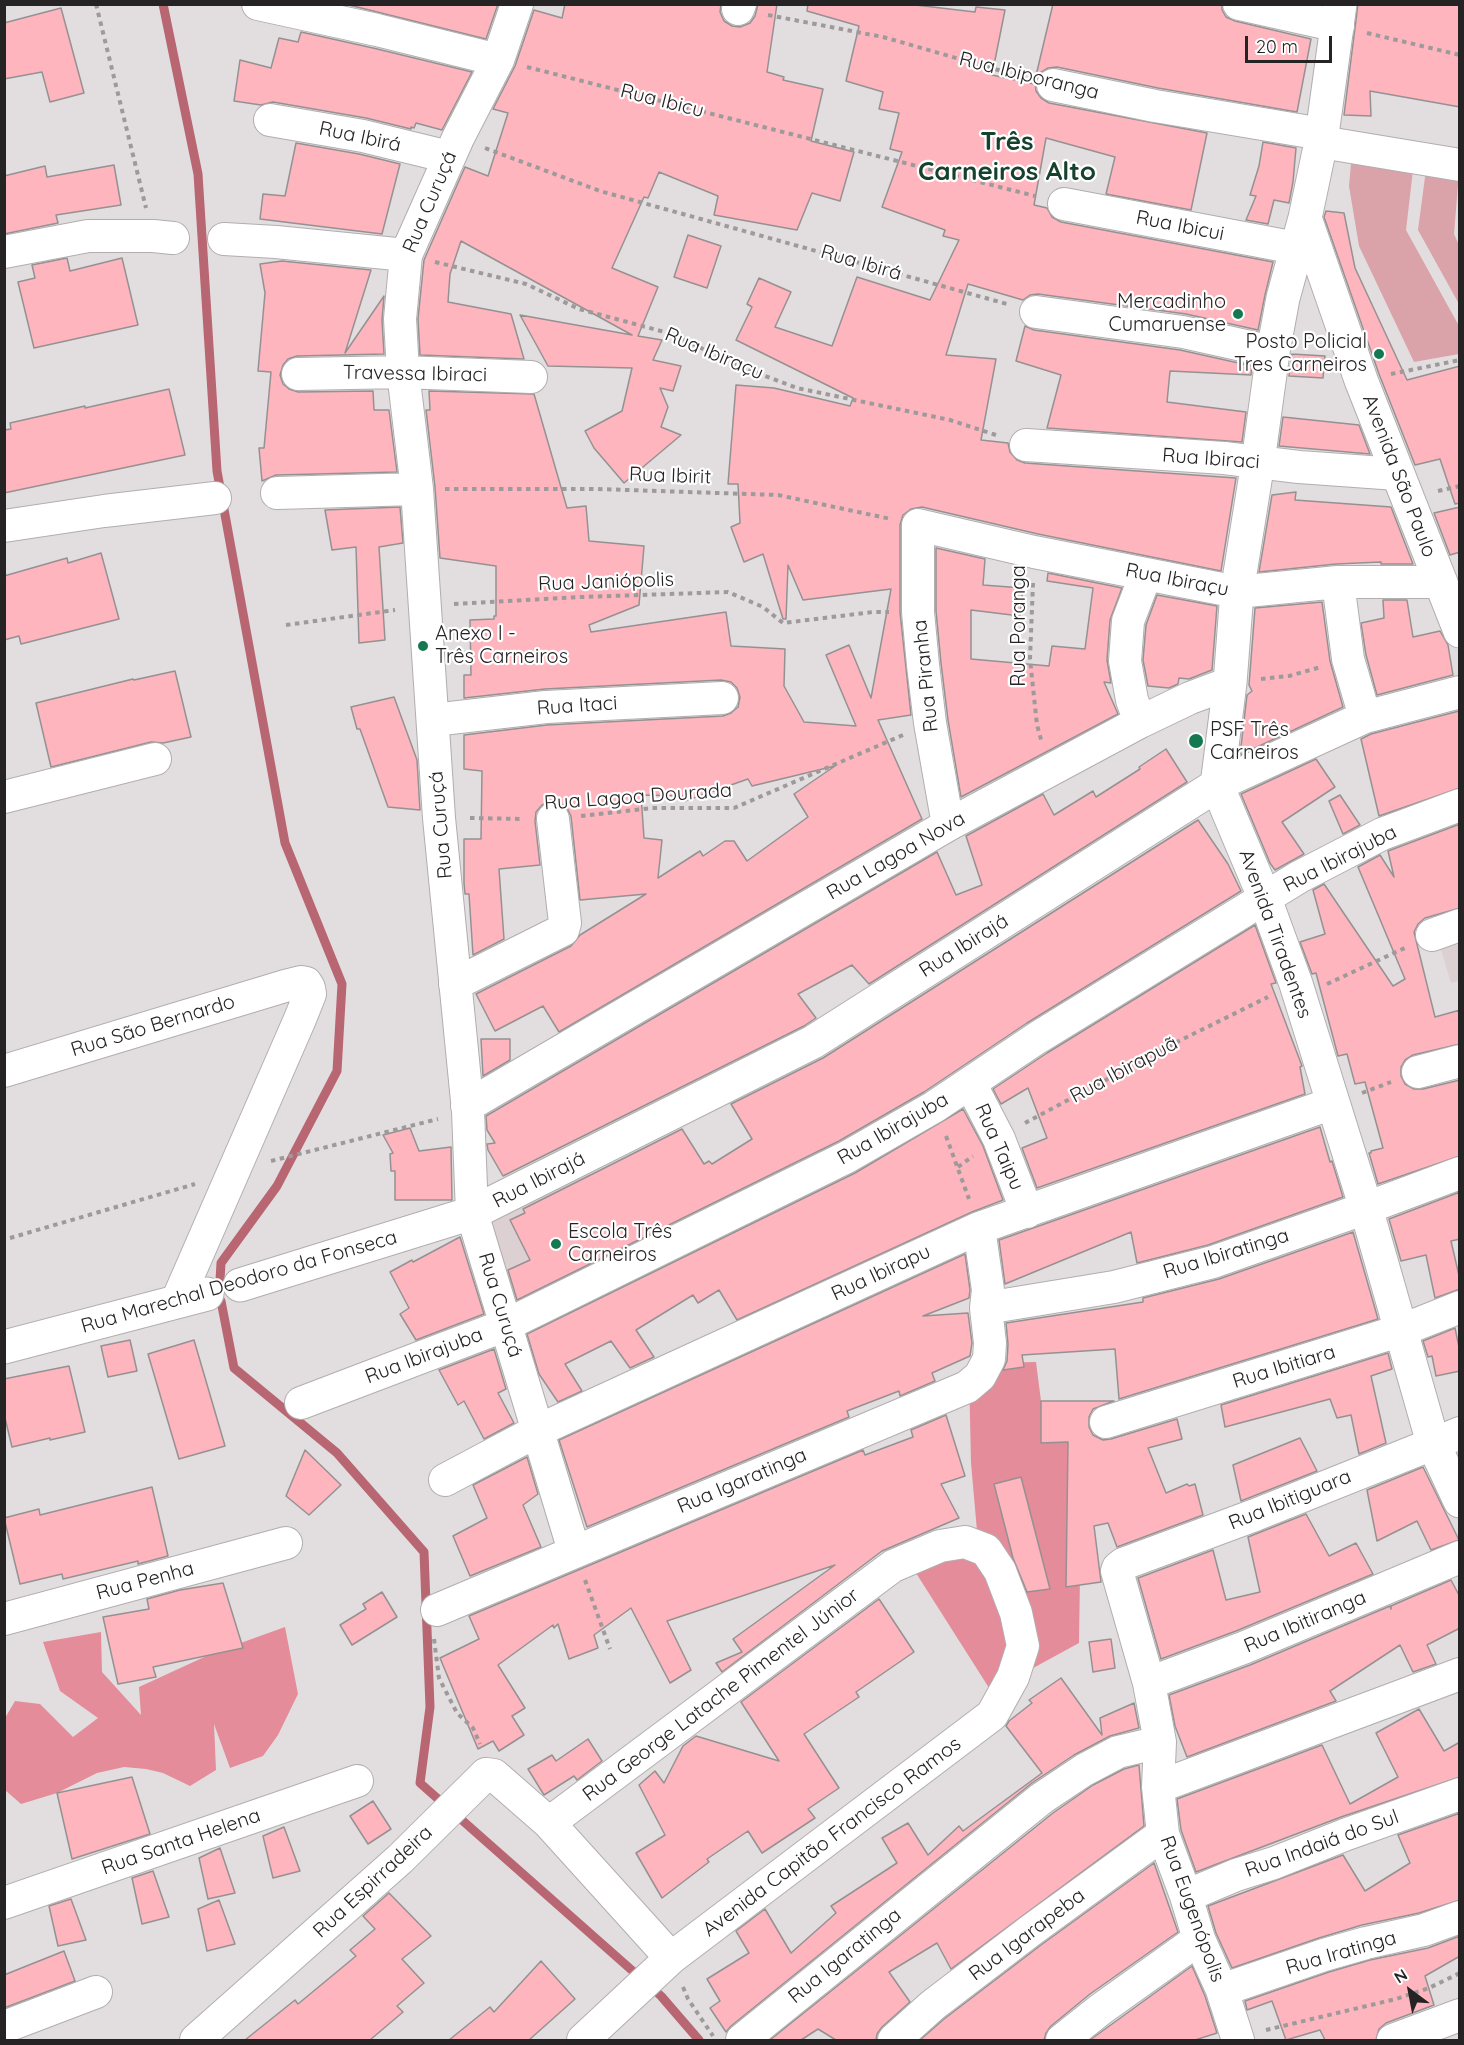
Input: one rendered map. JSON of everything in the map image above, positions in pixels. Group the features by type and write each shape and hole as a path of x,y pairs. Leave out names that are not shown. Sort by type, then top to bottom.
{"street":[{"path":"258,4 498,60"},
{"name":"Rua Curuçá","path":"517,4 498,60 453,147 406,255 400,319 403,372 417,489 439,818 467,1106 472,1213 574,1551"},
{"path":"1217,785 1230,682 1237,592 1273,352 1283,298 1301,233 1321,138 1339,15 1239,4"},
{"name":"Rua Ibiporanga","path":"1053,86 1460,165"},
{"name":"Rua Ibirá","path":"270,120 363,136 453,147"},
{"name":"Rua Ibicui","path":"1064,204 1301,233"},
{"name":"Avenida São Paulo","path":"1301,233 1460,631"},
{"path":"4,252 88,236 163,237"},
{"path":"225,239 406,255"},
{"path":"1036,312 1183,332 1273,352"},
{"name":"Travessa Ibiraci","path":"298,374 403,372 531,377"},
{"name":"Rua Ibiraci","path":"1026,445 1397,474"},
{"path":"277,493 417,489"},
{"path":"4,526 115,509 215,498"},
{"name":"Rua Ibiraçu","path":"918,525 1034,552 1237,592 1338,582 1441,582"},
{"name":"Rua Piranha","path":"918,525 918,612 930,723 948,825"},
{"path":"1140,722 1132,700 1125,662 1128,621 1146,574"},
{"path":"1338,582 1348,659 1365,717"},
{"name":"Rua Lagoa Nova","path":"467,1106 948,825 1140,722 1230,682"},
{"name":"Rua Ibirajá","path":"472,1213 813,1042 1217,785 1365,717 1460,693"},
{"name":"Rua Itaci","path":"433,720 546,707 722,698"},
{"path":"4,797 155,759"},
{"name":"Avenida Tiradentes","path":"1217,785 1265,899 1298,990 1402,1330 1446,1438 1460,1501"},
{"name":"Rua Ibirajuba","path":"301,1403 506,1324 847,1157 934,1107 1037,1038 1299,877 1382,834 1460,805"},
{"path":"455,984 565,927 553,819"},
{"name":"Rua São Bernardo","path":"4,1071 301,982 306,983 310,994 192,1298"},
{"path":"1418,1072 1460,1061"},
{"name":"Rua Taipu","path":"970,1083 999,1138 1027,1212"},
{"name":"Rua Ibirapu","path":"445,1480 539,1430 979,1228 1333,1103"},
{"name":"Rua Ibiratinga","path":"986,1308 1113,1287 1213,1262 1460,1173"},
{"name":"Rua Marechal Deodoro da Fonseca","path":"4,1347 240,1285 472,1213"},
{"name":"Rua Igaratinga","path":"437,1610 967,1387 980,1376 989,1359 990,1342 986,1308 988,1290 979,1228"},
{"name":"Rua Ibitiara","path":"1106,1422 1402,1330 1460,1306"},
{"name":"Rua Ibitiguara","path":"1120,1565 1255,1515 1446,1438"},
{"name":"Rua George Latache Pimentel Júnior","path":"549,1823 893,1566 940,1546 965,1542 986,1550 1000,1571 1016,1612 1023,1646 1013,1677 992,1715"},
{"name":"Rua Penha","path":"4,1619 286,1543"},
{"name":"Rua Ibitiranga","path":"1149,1683 1244,1648 1460,1557"},
{"name":"Rua Eugenópolis","path":"1120,1565 1117,1571 1149,1683 1160,1742 1158,1787 1163,1834 1199,1939 1222,1990 1236,2040"},
{"path":"1158,1787 1460,1674"},
{"name":"Avenida Capitão Francisco Ramos","path":"583,2040 664,1966 992,1715"},
{"name":"Rua Igaratinga","path":"742,2040 1042,1797 1084,1770 1118,1752 1160,1742"},
{"path":"489,1773 549,1823 664,1966"},
{"name":"Rua Espirradeira","path":"196,2040 400,1859 483,1775 489,1773"},
{"name":"Rua Santa Helena","path":"4,1903 357,1781"},
{"name":"Rua Indaiá do Sul","path":"1186,1896 1236,1875 1460,1794"},
{"name":"Rua Igarapeba","path":"894,2040 933,2005 1163,1834"},
{"name":"Rua Iratinga","path":"1222,1990 1324,1955 1424,1930 1460,1917"},
{"path":"1062,2040 1101,2009 1199,1939"},
{"path":"4,2027 96,1992"},
{"path":"1393,2040 1460,2015"}],"path":[{"path":"96,4 163,237"},
{"name":"Rua Ibiporanga","path":"739,7 883,37 1053,86"},
{"path":"1339,15 1460,55"},
{"name":"Rua Ibicu","path":"498,60 1064,204"},
{"name":"Rua Ibirá","path":"453,147 600,191 1036,312"},
{"name":"Rua Ibiraçu","path":"406,255 526,284 579,309 672,334 736,365 797,388 950,420 1026,445"},
{"path":"1361,380 1460,360"},
{"name":"Rua Ibirit","path":"417,489 598,489 778,495 918,525"},
{"name":"Rua Poranga","path":"1034,552 1030,659 1037,725 1049,770"},
{"name":"Rua Janiópolis","path":"286,626 426,605 728,592 763,607 783,623 873,612 918,612"},
{"path":"1230,682 1289,676 1348,659"},
{"name":"Rua Lagoa Dourada","path":"439,818 553,819 652,808 734,808 930,723"},
{"name":"Rua Ibirapuã","path":"958,1167 999,1138 1035,1117 1177,1042 1446,930"},
{"path":"1333,1103 1418,1072"},
{"path":"934,1107 979,1228"},
{"path":"574,1551 610,1649"},
{"path":"437,1610 433,1624 439,1678 457,1713 473,1728 489,1773"},
{"path":"664,1966 717,2040"},
{"path":"1236,2040 1396,1999 1429,1988 1460,1973"}],"shaded area":[{"path":"1352,153 1413,170 1406,230 1459,326 1459,354 1414,362 1359,246 1349,186"},
{"path":"1427,162 1459,172 1454,234 1459,245 1459,304 1418,230"},
{"path":"1459,934 1459,981 1451,983 1438,940"},
{"name":"Escola Três Carneiros","path":"589,1173 624,1260 512,1305 490,1228 494,1219"},
{"path":"1036,1362 1041,1401 1082,1438 1079,1643 991,1691 909,1562 977,1531 971,1463 969,1373 988,1363"},
{"path":"285,1627 298,1694 278,1735 263,1756 230,1768 214,1724 216,1770 190,1786 163,1773 124,1767 97,1773 57,1793 21,1804 5,1790 5,1718 15,1701 40,1704 73,1737 98,1718 60,1691 43,1642 101,1632 102,1672 141,1715 139,1687 213,1653"}],"building":[{"path":"345,4 498,4 486,39"},
{"path":"565,4 721,4 720,12 724,21 732,26 740,27 750,23 755,16 758,4 777,4 767,72 784,77 783,80 823,89 811,141 854,152 840,201 812,193 797,230 714,215 718,196 659,172 648,198 644,197 612,268 658,287 638,336 662,340 653,360 681,366 673,391 660,388 668,407 661,427 681,435 624,483 594,448 585,431 622,411 632,368 548,366 520,315 632,335 461,241 450,274 448,302 511,314 524,359 420,355 418,319 424,260 465,167 488,176 508,113 493,109 515,66 534,10 562,18"},
{"path":"808,4 907,4 975,12 976,7 1005,10 992,75 1034,84 1053,4 1222,4 1226,17 1235,21 1311,39 1297,112 1158,88 1057,67 1048,68 1040,73 1035,82 1036,91 1049,103 1207,133 1191,210 1106,194 1115,157 1046,138 1034,205 1047,208 1052,217 1061,222 1273,262 1258,330 1186,314 1038,294 1030,295 1023,300 968,284 946,355 996,359 981,440 1008,443 1010,452 1017,460 1025,463 1236,478 1221,571 1038,534 922,507 911,509 903,515 900,525 900,612 911,715 878,720 922,819 559,1032 543,1006 495,1031 476,994 571,946 580,935 646,894 580,900 571,816 561,803 550,801 536,812 540,865 499,869 504,939 473,955 469,894 465,894 464,883 464,839 481,839 482,771 464,769 464,735 547,725 723,716 738,707 740,697 737,688 731,682 721,680 545,689 464,698 464,675 471,675 470,620 494,619 496,616 496,566 440,558 426,410 430,410 429,391 534,394 567,508 586,506 589,541 644,546 639,605 589,625 591,632 726,612 731,646 785,649 784,686 804,722 856,726 826,655 849,645 871,698 891,589 803,600 788,565 786,619 783,619 763,554 744,562 731,527 740,523 738,484 728,484 736,385 774,388 850,406 853,398 736,340 752,307 747,304 759,278 791,292 775,327 832,346 857,277 930,300 959,240 943,236 945,230 882,207 902,152 890,149 899,113 879,109 883,92 846,81 859,26 807,11","holes":["835,766 794,794 808,817 747,861 734,841 725,841 703,856 700,851 658,878 662,840 644,838 641,795 684,796 685,801 748,779 752,786"]},
{"path":"1358,4 1460,4 1460,107 1370,91 1371,116 1344,115"},
{"path":"61,8 84,93 50,102 42,72 4,79 4,23"},
{"path":"301,32 472,72 442,130 416,123 411,129 366,118 273,102 261,105 234,101 240,60 271,68 279,38 298,42"},
{"path":"1263,142 1296,148 1289,203 1274,200 1268,224 1246,220 1256,196 1250,195 1259,166"},
{"path":"296,143 400,164 382,234 260,219 263,194 285,196"},
{"path":"114,165 121,205 56,215 58,223 4,234 4,176 45,166 47,177"},
{"path":"1326,211 1344,213 1355,268 1407,380 1460,366 1460,503 1455,504 1440,459 1415,465 1379,374 1324,217"},
{"path":"688,235 721,246 707,288 674,277"},
{"path":"67,258 70,271 122,258 138,325 34,348 18,282 35,278 32,265"},
{"path":"282,261 371,270 345,353 384,296 382,320 384,354 297,356 288,359 280,375 283,384 298,392 373,391 374,410 389,410 397,472 276,475 262,481 259,448 264,448 271,372 258,371 265,293 260,264"},
{"path":"1025,326 1034,330 1180,350 1252,366 1251,375 1170,371 1167,402 1246,412 1242,442 1047,428 1061,375 1016,361"},
{"path":"1292,354 1325,356 1323,378 1289,376"},
{"path":"169,389 185,455 4,493 4,430 11,429 10,423"},
{"path":"1283,417 1359,425 1370,454 1279,446"},
{"path":"1296,492 1295,500 1391,507 1413,564 1381,564 1381,562 1336,564 1259,572 1272,495"},
{"path":"400,507 403,543 379,547 385,640 359,643 356,547 332,550 325,510"},
{"path":"1460,507 1460,552 1450,555 1434,513"},
{"path":"936,548 985,559 983,585 1023,588 1020,616 971,610 971,659 1049,666 1052,646 1085,649 1093,588 1047,581 1048,573 1122,588 1110,620 1107,660 1111,683 1104,682 1118,714 961,797 941,663 936,611"},
{"path":"101,553 119,619 21,644 19,636 4,640 4,576 67,558 68,563"},
{"path":"1157,595 1217,606 1212,670 1189,679 1179,678 1178,684 1169,688 1148,686 1143,660 1146,625"},
{"path":"1383,600 1407,600 1413,637 1440,631 1448,645 1453,675 1377,695 1366,655 1361,623 1384,618"},
{"path":"1322,602 1330,661 1343,707 1240,755 1247,695 1252,691 1249,685 1255,608"},
{"path":"175,671 191,737 163,743 151,742 51,767 36,703"},
{"path":"394,697 417,760 420,810 388,807 360,729 357,729 351,707"},
{"path":"1459,711 1460,788 1379,816 1361,739 1371,734"},
{"path":"1166,749 1187,782 869,984 852,965 798,994 816,1018 804,1026 503,1176 488,1150 487,1144 495,1143 487,1130 486,1116 937,852 956,895 982,885 966,836 1043,794 1054,815 1093,791 1096,797"},
{"path":"1316,759 1335,787 1282,822 1304,854 1275,870 1241,794"},
{"path":"1340,795 1360,825 1343,834 1329,801"},
{"path":"1198,820 1228,864 1241,891 1027,1023 924,1092 839,1141 517,1300 508,1270 530,1260 510,1220 525,1213 523,1209 682,1129 704,1164 709,1161 712,1164 752,1139 731,1104 823,1058"},
{"path":"1460,824 1460,908 1425,918 1414,932 1435,1017 1460,1010 1460,1044 1413,1055 1405,1060 1401,1067 1401,1076 1405,1084 1414,1089 1460,1080 1460,1156 1378,1184 1369,1153 1383,1148 1365,1082 1355,1084 1347,1054 1338,1056 1316,973 1312,974 1300,942 1325,934 1313,890 1324,884 1393,986 1405,979 1358,867 1380,855 1394,877 1388,851"},
{"path":"1255,925 1276,983 1271,984 1302,1066 1300,1067 1305,1094 1037,1188 1022,1148 1047,1138 1028,1088 1001,1104 993,1089 1047,1053"},
{"path":"481,1039 510,1039 510,1060 483,1076"},
{"path":"963,1109 983,1146 1003,1200 972,1212 737,1320 719,1290 698,1303 693,1295 636,1330 654,1357 630,1368 611,1341 565,1364 582,1391 558,1402 539,1374 527,1334 855,1173"},
{"path":"1320,1127 1343,1197 1208,1245 1137,1263 1131,1232 1005,1284 999,1240"},
{"path":"410,1128 419,1151 451,1147 452,1200 395,1200 395,1171 391,1171 390,1154 393,1153 383,1135"},
{"path":"1460,1192 1460,1239 1451,1241 1460,1289 1435,1298 1426,1255 1401,1261 1389,1219"},
{"path":"1353,1232 1378,1319 1119,1399 1115,1349 1022,1355 1024,1367 1003,1370 1007,1361 1006,1323 1143,1302 1143,1298 1219,1279"},
{"path":"460,1237 484,1314 416,1340 400,1314 409,1308 390,1272"},
{"path":"965,1254 969,1298 923,1316 968,1313 972,1343 970,1356 932,1373 935,1381 900,1396 899,1391 847,1411 849,1417 587,1527 559,1440"},
{"path":"1455,1328 1460,1352 1460,1371 1436,1376 1432,1356 1428,1357 1423,1341"},
{"path":"130,1340 137,1371 108,1377 101,1346"},
{"path":"194,1340 225,1446 179,1459 148,1354"},
{"path":"494,1349 506,1389 498,1393 514,1423 484,1439 464,1401 458,1405 439,1370"},
{"path":"1388,1353 1392,1369 1371,1376 1386,1443 1359,1454 1351,1415 1337,1418 1330,1399 1225,1427 1221,1405"},
{"path":"69,1366 85,1432 12,1447 4,1414 4,1379"},
{"path":"1041,1401 1114,1401 1093,1409 1089,1417 1089,1427 1093,1435 1103,1440 1177,1419 1182,1439 1148,1448 1166,1493 1187,1484 1189,1486 1195,1484 1203,1515 1117,1547 1108,1523 1094,1526 1101,1582 1066,1587 1068,1442 1041,1443"},
{"path":"946,1415 965,1476 941,1484 959,1518 882,1551 722,1672 716,1663 742,1652 733,1639 835,1565 667,1621 691,1670 670,1683 631,1608 594,1635 598,1648 569,1659 558,1624 554,1628 553,1625 498,1665 525,1708 512,1716 524,1735 499,1751 493,1741 478,1749 440,1658 479,1639 469,1616 863,1450 865,1455 913,1437 911,1430"},
{"path":"1300,1438 1317,1471 1241,1501 1233,1465"},
{"path":"305,1450 341,1485 309,1515 286,1496"},
{"path":"527,1457 538,1494 523,1505 541,1547 470,1576 453,1536 487,1518 473,1485"},
{"path":"1423,1467 1459,1540 1431,1550 1417,1521 1377,1541 1367,1490"},
{"path":"1021,1477 1050,1589 1027,1592 1013,1558 994,1484"},
{"path":"152,1487 168,1556 63,1579 62,1574 20,1584 4,1518 39,1509 40,1515"},
{"path":"1306,1514 1329,1556 1356,1543 1373,1574 1236,1631 1161,1659 1138,1578 1213,1550 1226,1600 1260,1592 1248,1537"},
{"path":"1451,1580 1460,1597 1460,1628 1427,1645 1436,1664 1413,1672 1400,1645 1330,1691 1336,1701 1187,1757 1175,1726 1169,1695 1250,1665 1390,1606 1391,1609 1391,1606"},
{"path":"223,1583 243,1648 153,1667 156,1677 118,1684 103,1617 149,1609 147,1599 180,1590"},
{"path":"382,1592 397,1617 352,1645 340,1625 366,1609 363,1604"},
{"path":"879,1599 914,1652 856,1692 859,1697 804,1734 839,1788 808,1809 815,1818 762,1853 748,1831 707,1859 709,1862 662,1898 636,1853 665,1835 639,1785 655,1771 664,1783 683,1746 696,1736 779,1761 741,1702"},
{"path":"1111,1639 1115,1668 1093,1672 1089,1642"},
{"path":"1061,1678 1102,1735 1100,1718 1134,1703 1139,1728 1110,1736 1074,1755 1032,1783 726,2032 710,2008 720,2001 707,1979 749,1953 736,1931 765,1909 791,1953 836,1913 831,1906 897,1863 882,1838 908,1823 928,1855 959,1826 963,1831 1042,1773 1006,1726 1032,1703 1029,1700"},
{"path":"1419,1709 1444,1751 1460,1742 1460,1777 1341,1817 1196,1872 1181,1830 1177,1799 1322,1745 1350,1804 1398,1777 1376,1733"},
{"path":"588,1739 602,1761 577,1780 574,1776 544,1795 528,1769 552,1755 556,1761"},
{"path":"1139,1765 1144,1826 951,1969 937,1943 889,1972 910,2002 882,2027 876,2040 836,2040 818,2029 801,2040 770,2040 1053,1813 1093,1785 1124,1769"},
{"path":"132,1777 150,1834 72,1859 57,1793"},
{"path":"373,1801 391,1829 368,1844 350,1816"},
{"path":"1460,1813 1460,1900 1419,1913 1362,1925 1232,1968 1216,1933 1208,1906 1343,1855 1365,1891 1410,1863 1398,1835"},
{"path":"284,1827 300,1871 273,1878 263,1836"},
{"path":"220,1848 235,1893 208,1899 199,1858"},
{"path":"1154,1863 1178,1932 1090,1994 1051,2026 1044,2040 920,2040 1041,1945"},
{"path":"153,1871 169,1917 142,1924 132,1878"},
{"path":"389,1893 431,1936 402,1959 424,1983 397,2006 403,2012 370,2040 245,2040 295,2000 298,2004 356,1956 350,1950 375,1929 363,1916"},
{"path":"71,1899 86,1940 58,1946 49,1906"},
{"path":"219,1900 235,1944 207,1951 198,1909"},
{"path":"1460,1936 1460,1956 1425,1976 1434,2005 1386,2023 1379,2029 1376,2040 1325,2040 1320,2030 1286,2040 1272,2001 1247,2010 1245,2001 1329,1972 1370,1960 1428,1948"},
{"path":"64,1951 75,1981 4,2008 4,1975"},
{"path":"541,1961 575,1999 529,2040 449,2040 490,2007 494,2012"},
{"path":"1192,1966 1217,2033 1195,2040 1090,2040"}],"waterway":[{"path":"163,4 198,174 217,471 285,843 342,984 337,1071 277,1186 221,1263 220,1280"},
{"path":"221,1301 234,1368 337,1453 424,1552 430,1707 420,1783 661,1996 699,2040"}],"place":[{"name":"Mercadinho Cumaruense","path":"1238,314"},
{"name":"Posto Policial Tres Carneiros","path":"1379,354"},
{"name":"Anexo I - Três Carneiros","path":"423,646"},
{"name":"PSF Três Carneiros","path":"1196,741"},
{"name":"Escola Três Carneiros","path":"556,1244"}],"district":[{"name":"Três Carneiros Alto","path":"1007,157"}]}
